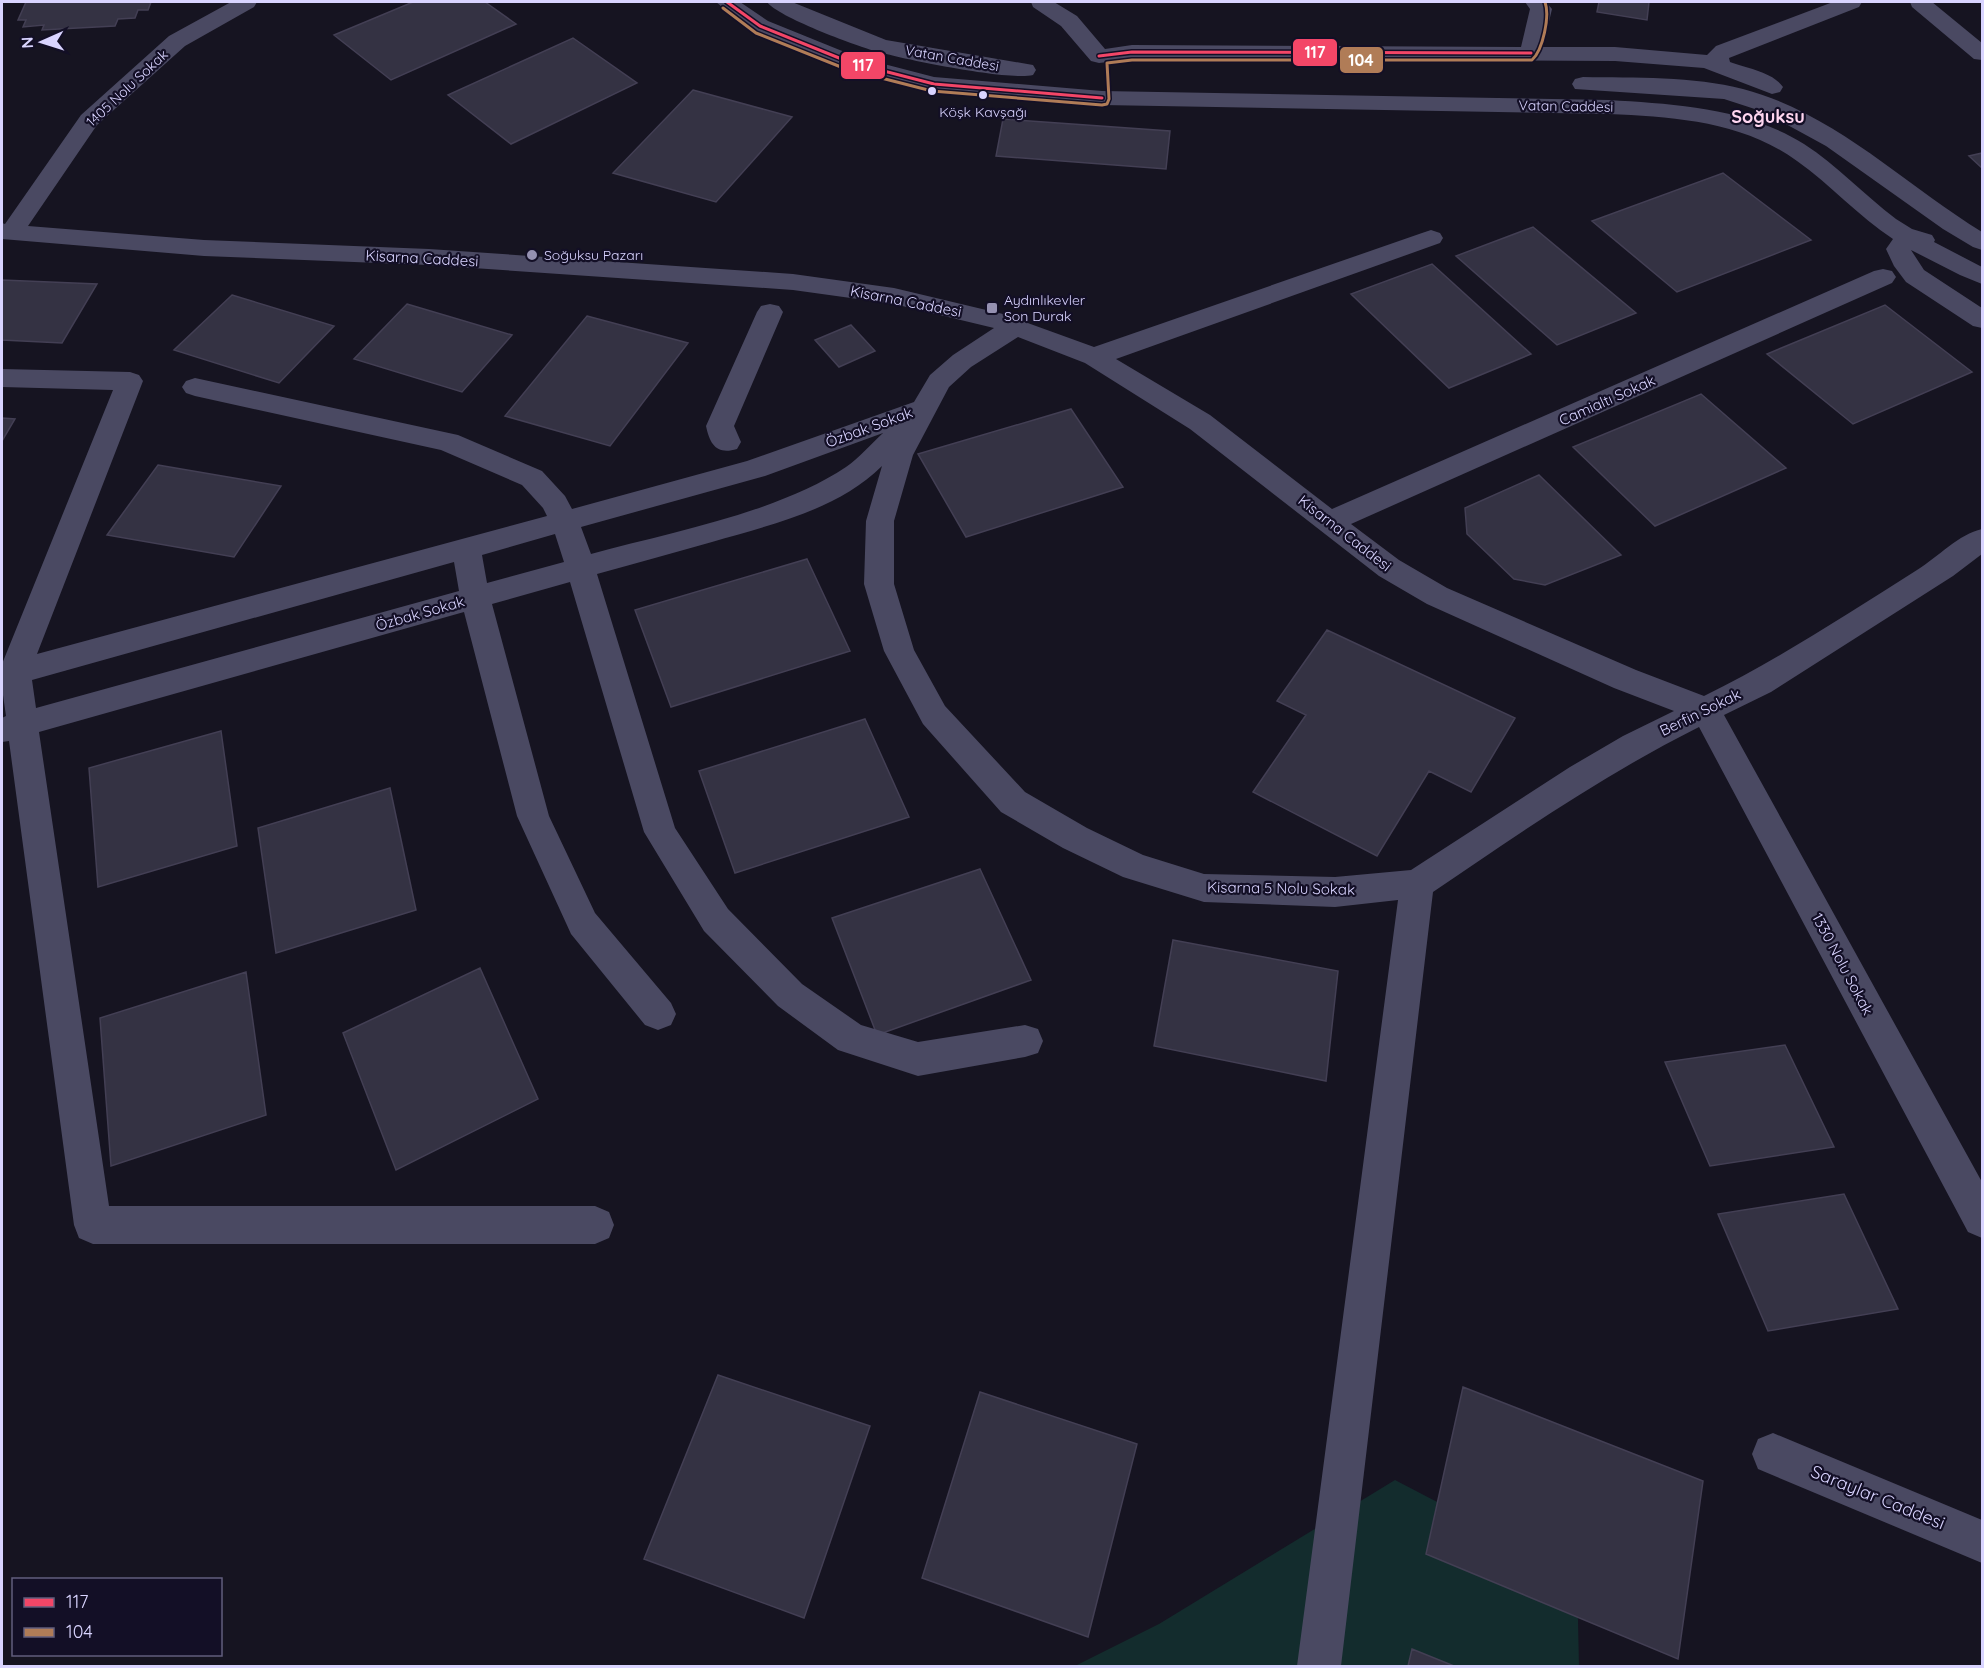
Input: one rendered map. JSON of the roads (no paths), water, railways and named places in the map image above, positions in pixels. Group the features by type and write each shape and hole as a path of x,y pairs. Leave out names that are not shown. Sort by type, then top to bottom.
{"street":[{"name":"1405 Nolu Sokak","path":"7,231 89,120 177,41 246,2"},
{"name":"Vatan Caddesi","path":"727,2 760,26 849,62 934,84 1100,77 1442,81"},
{"name":"Vatan Caddesi","path":"778,2 792,11 881,46 983,65 1100,77 1658,109 1707,116 1748,127 1784,142 1828,174 1877,216 1937,254 1983,276"},
{"path":"1041,2 1069,21 1100,77 1132,52 1615,54 1707,62 1760,80 1794,100 1840,144"},
{"path":"1531,53 1541,9 1536,2"},
{"path":"1719,66 1718,56 1724,51 1851,2"},
{"path":"1920,2 1983,54"},
{"name":"Vatan Caddesi","path":"1559,83 1659,85 1737,94 1790,114 1840,144 1953,226 1983,242"},
{"name":"Kisarna Caddesi","path":"7,231 204,248 429,257 793,282 894,296 1003,322 1094,357 1200,422 1389,568 1437,596 1656,692 1706,710"},
{"path":"1983,255 1908,236 1898,249 1906,266 1915,276 1983,320"},
{"path":"1094,357 1431,238"},
{"name":"Camialtı Sokak","path":"1330,521 1883,277"},
{"path":"727,442 722,436 720,426 770,312"},
{"name":"Kisarna 5 Nolu Sokak","path":"1015,327 962,361 939,381 899,455 880,521 879,584 899,651 934,715 1013,802 1076,838 1135,867 1204,888 1335,892 1417,884"},
{"path":"2,378 130,381 8,674 11,727 93,1225 595,1225"},
{"path":"195,387 448,442 532,478 555,503 572,539 660,832 716,920 790,995 851,1038 918,1059 1024,1041"},
{"name":"Özbak Sokak","path":"8,674 755,469 924,408"},
{"name":"Özbak Sokak","path":"11,727 774,514 831,489 858,473 924,408"},
{"name":"Berfin Sokak","path":"1417,884 1581,776 1634,744 1769,677 1943,568 1983,539"},
{"path":"466,548 475,597 533,816 583,923 658,1014"},
{"name":"1330 Nolu Sokak","path":"1706,710 1983,1218"},
{"path":"1319,1666 1417,884"},
{"name":"Saraylar Caddesi","path":"1773,1454 1983,1542"}],"place":[{"name":"Köşk Kavşağı","path":"983,95"},
{"name":"Soğuksu Pazarı","path":"532,255"},
{"name":"Aydınlıkevler Son Durak","path":"992,308"}],"district":[{"name":"Soğuksu","path":"1768,116"}]}
